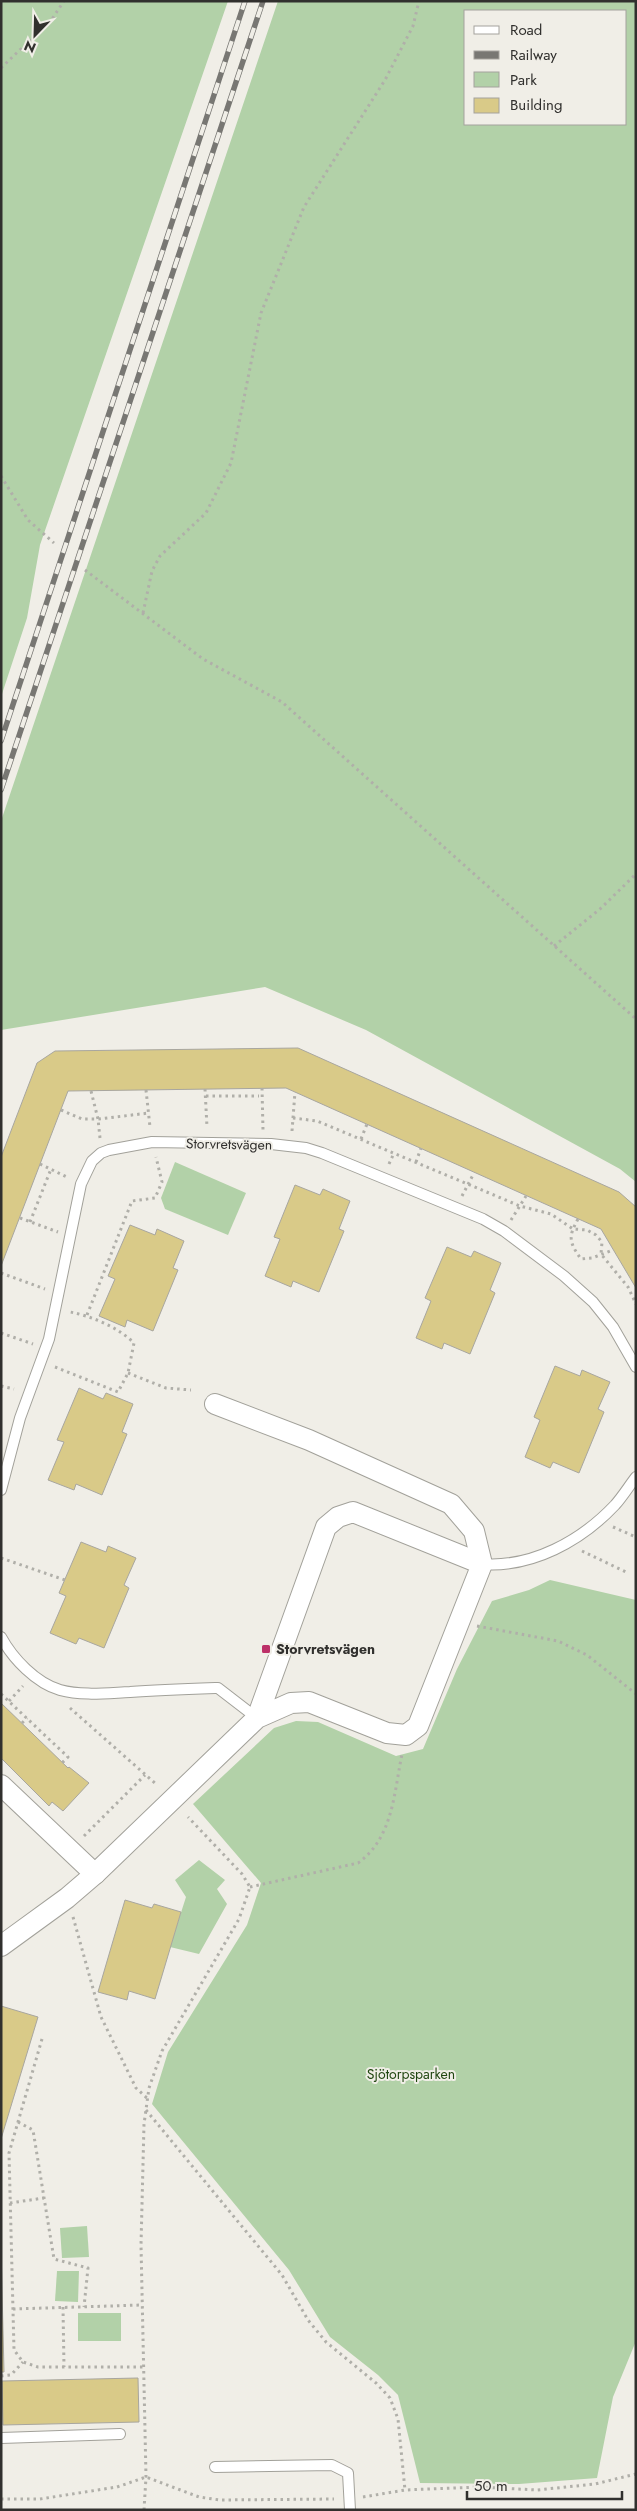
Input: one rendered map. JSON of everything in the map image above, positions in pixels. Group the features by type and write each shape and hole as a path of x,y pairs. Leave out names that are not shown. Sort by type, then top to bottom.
{"street":[{"path":"1,1946 68,1898 95,1874 257,1718 292,1703 309,1702 387,1733 406,1735 418,1726 482,1564 474,1531 451,1504 309,1440 215,1404"},
{"path":"257,1718 326,1527 338,1517 353,1512 482,1564"},
{"path":"1,1785 95,1874"}],"lane":[{"name":"Storvretsvägen","path":"102,1154 109,1150 152,1142 264,1144 291,1146 322,1153 456,1208 504,1231 564,1276 593,1302 613,1327 636,1367"},
{"path":"1,1490 20,1418 41,1361 56,1310 81,1184 92,1160 102,1154"},
{"path":"482,1564 501,1566 534,1559 565,1543 615,1505 636,1477"},
{"path":"1,1637 18,1661 43,1683 61,1690 90,1694 218,1688 257,1718"},
{"path":"1,2438 120,2434"},
{"path":"215,2467 332,2466 348,2473 350,2504"}],"path":[{"path":"1,68 52,19 64,1"},
{"path":"143,613 152,572 160,556 206,513 231,463 261,313 304,207 385,80 413,26 420,1"},
{"path":"1,476 28,520 54,544"},
{"path":"85,570 203,659 282,702 636,1019"},
{"path":"554,946 600,909 636,874"},
{"path":"262,1088 264,1144"},
{"path":"205,1089 207,1143"},
{"path":"87,1315 132,1201 155,1198 162,1182 152,1142 146,1090"},
{"path":"91,1091 98,1119 102,1154"},
{"path":"291,1146 295,1092"},
{"path":"206,1096 259,1096"},
{"path":"61,1110 82,1119 149,1113"},
{"path":"293,1118 317,1121 520,1206 551,1214 573,1229 587,1230 596,1235 602,1242 600,1254 628,1287 636,1304"},
{"path":"360,1139 366,1124"},
{"path":"416,1162 421,1148"},
{"path":"40,1164 81,1184"},
{"path":"30,1222 50,1169"},
{"path":"456,1208 474,1173"},
{"path":"504,1231 526,1196"},
{"path":"20,1218 70,1236"},
{"path":"578,1219 570,1234 572,1247 581,1258 613,1250"},
{"path":"1,1273 59,1294"},
{"path":"41,1361 118,1392 128,1374 134,1343 127,1337 87,1315 56,1310"},
{"path":"1,1333 45,1348"},
{"path":"128,1374 166,1388 191,1390"},
{"path":"597,1519 636,1537"},
{"path":"565,1543 626,1572"},
{"path":"1,1558 65,1580"},
{"path":"459,1622 558,1641 587,1655 636,1694"},
{"path":"61,1690 68,1706 156,1784"},
{"path":"1,1694 68,1758 62,1763"},
{"path":"22,1723 27,1718"},
{"path":"250,1887 358,1863 370,1854 378,1844 389,1819 406,1735"},
{"path":"70,1850 145,1775"},
{"path":"188,1818 242,1874 250,1887"},
{"path":"144,2510 146,2477 141,2245 146,2110 162,2051 239,1919 250,1887"},
{"path":"68,1898 101,2017 136,2088 148,2099"},
{"path":"42,2039 9,2153 14,2350 23,2362 38,2368 144,2366"},
{"path":"146,2110 282,2275 308,2320 326,2342 376,2383 390,2398 398,2420 405,2490"},
{"path":"18,2122 33,2130 54,2259 88,2268 84,2307"},
{"path":"10,2202 44,2198"},
{"path":"13,2309 142,2306"},
{"path":"63,2308 64,2367"},
{"path":"1,2376 11,2376 23,2362"},
{"path":"1,2499 40,2499 117,2487 146,2477 199,2497 220,2500 350,2504 405,2490 479,2487 537,2490 595,2484 636,2474"}],"green space":[{"path":"1,1 228,1 40,545 27,618 1,697"},
{"path":"278,1 636,1 636,1182 620,1169 366,1030 265,987 1,1030 1,821"},
{"path":"175,1162 246,1193 228,1235 165,1209 161,1198"},
{"name":"Sjötorpsparken","path":"550,1580 636,1600 636,2341 613,2397 597,2478 519,2484 420,2483 398,2395 378,2375 330,2337 289,2270 152,2104 168,2052 247,1925 261,1883 193,1804 274,1728 296,1721 318,1722 396,1756 423,1749 457,1669 492,1601 529,1590"},
{"path":"199,1860 225,1880 217,1889 227,1904 199,1954 170,1947 186,1897 175,1880"},
{"path":"87,2226 89,2257 62,2258 60,2228"},
{"path":"57,2271 79,2271 78,2302 55,2301"},
{"path":"78,2313 121,2313 121,2341 78,2341"}],"building":[{"path":"298,1048 619,1192 636,1207 636,1288 601,1229 286,1088 68,1091 1,1266 1,1157 37,1063 55,1051"},
{"path":"295,1185 320,1195 323,1189 350,1201 339,1229 344,1231 319,1292 293,1281 291,1287 265,1276 280,1239 274,1237"},
{"path":"130,1225 155,1235 157,1229 184,1241 173,1268 178,1270 153,1331 127,1320 125,1327 99,1316 115,1279 108,1276"},
{"path":"447,1247 471,1257 474,1251 501,1263 490,1290 495,1293 470,1354 444,1343 442,1349 416,1338 431,1301 425,1298"},
{"path":"555,1366 580,1376 582,1370 610,1382 598,1409 604,1412 579,1473 553,1462 550,1468 525,1457 540,1420 534,1417"},
{"path":"79,1388 103,1399 106,1393 133,1404 122,1432 127,1434 102,1495 76,1484 74,1490 48,1480 64,1442 57,1440"},
{"path":"81,1542 106,1552 108,1546 136,1558 124,1585 129,1588 104,1648 79,1638 76,1644 50,1633 66,1596 59,1593"},
{"path":"1,1703 68,1768 89,1783 63,1811 52,1802 49,1806 1,1758"},
{"path":"125,1900 152,1908 154,1904 181,1912 155,1999 129,1991 127,2000 98,1992"},
{"path":"1,2006 38,2017 1,2139"},
{"path":"1,2247 4,2372 1,2372"},
{"path":"138,2378 139,2422 3,2425 2,2381"}],"railway":[{"path":"1,741 245,1"},
{"path":"1,790 263,1"}],"place":[{"name":"Storvretsvägen","path":"266,1649"}]}
